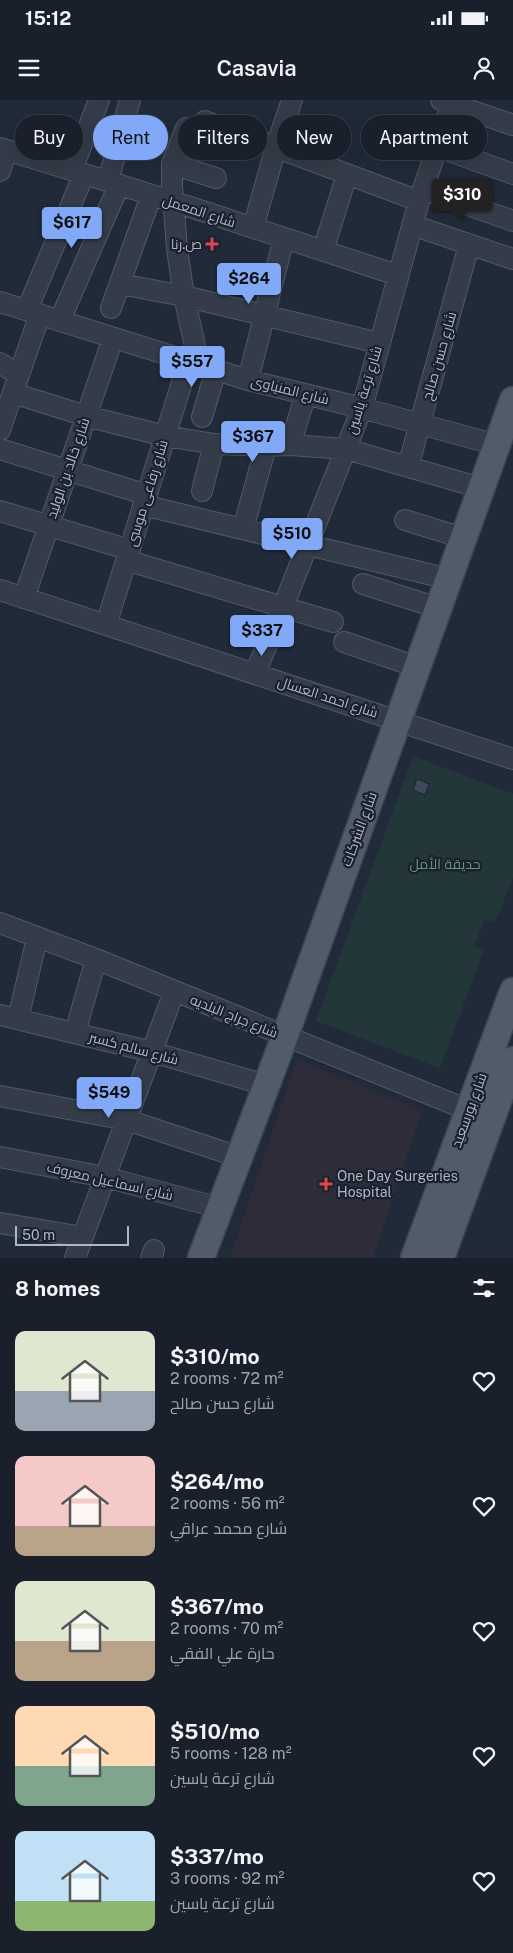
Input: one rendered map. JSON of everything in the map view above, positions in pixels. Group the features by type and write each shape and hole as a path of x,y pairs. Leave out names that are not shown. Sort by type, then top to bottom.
{"main road":[{"name":"شارع الشركات","path":"201,1258 285,1036 513,400"},
{"name":"شارع بورسعيد","path":"414,1258 513,991"},
{"name":"شارع بورسعيد","path":"441,1258 513,1060"}],"street":[{"path":"60,320 114,183 130,100"},
{"path":"253,228 276,147 292,100"},
{"path":"449,101 513,125"},
{"name":"شارع ترعة ياسين","path":"446,115 449,101"},
{"path":"2,421 16,384 33,312 78,172 92,102"},
{"path":"267,144 347,174 513,221"},
{"path":"0,171 3,149"},
{"name":"شارع المعمل","path":"3,149 175,202 398,275"},
{"path":"178,149 172,164 177,249 184,296 201,365 202,417"},
{"name":"شارع ترعة ياسين","path":"255,673 308,546 362,408 412,225 433,160"},
{"path":"474,160 513,174"},
{"path":"172,164 216,178"},
{"path":"323,251 347,174"},
{"path":"111,308 151,196"},
{"path":"412,225 513,259"},
{"path":"248,380 284,238"},
{"name":"شارع حسن صالح","path":"408,467 469,245"},
{"path":"120,284 184,296 379,343"},
{"name":"شارع المنياوى","path":"0,302 248,380 362,408 497,445"},
{"name":"شارع خالد بن الوليد","path":"24,598 113,338"},
{"path":"0,363 16,384 86,416 165,436 214,444 290,445 346,449 482,488"},
{"name":"شارع رفاعى موسى","path":"106,625 165,436 201,365"},
{"path":"290,445 306,394"},
{"path":"202,491 214,444"},
{"path":"243,529 266,446"},
{"path":"0,449 68,470 145,500 243,529 449,580"},
{"path":"0,511 49,526 128,555 283,607 333,622"},
{"path":"405,520 463,538"},
{"path":"363,584 438,608"},
{"name":"شارع احمد العسال","path":"0,590 513,759"},
{"path":"344,642 417,667"},
{"name":"شارع جراج البلديه","path":"0,924 96,959 468,1110"},
{"path":"9,1017 37,938"},
{"path":"75,1033 96,959"},
{"path":"76,1258 174,992"},
{"name":"شارع سالم كسبر","path":"9,1017 152,1052 266,1085"},
{"path":"0,1096 127,1120 239,1157"},
{"name":"شارع اسماعيل معروف","path":"0,1157 105,1177 220,1208"},
{"path":"0,1223 83,1238"}],"shaded area":[{"name":"One Day Surgeries Hospital","path":"297,1059 422,1111 373,1258 230,1258"}],"green space":[{"name":"حديقة الأمل","path":"413,756 513,794 513,878 495,923 485,919 474,946 484,950 440,1068 316,1021"}],"building":[{"path":"417,779 429,784 425,795 413,790"}],"place":[{"name":"ص.رنا","path":"212,244"},
{"name":"One Day Surgeries Hospital","path":"326,1184"}]}
